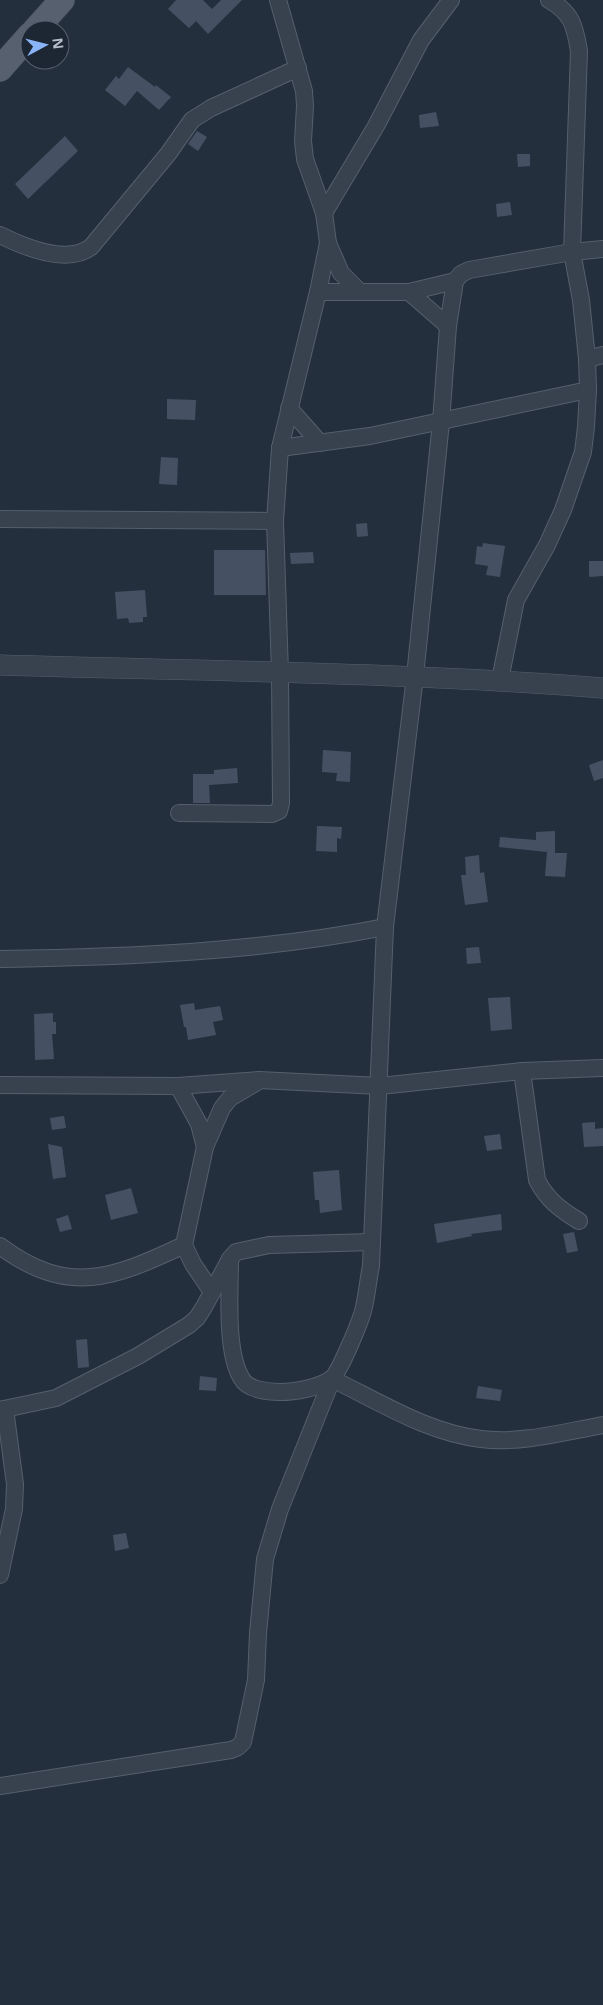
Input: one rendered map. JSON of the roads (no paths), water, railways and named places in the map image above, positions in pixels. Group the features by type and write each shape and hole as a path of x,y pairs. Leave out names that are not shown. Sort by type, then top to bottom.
{"main road":[{"path":"44,20 62,0"},
{"path":"0,69 20,46"}],"street":[{"path":"278,0 304,90 303,141 305,159 324,213 328,242 340,273 360,292"},
{"path":"324,213 376,126 421,40 451,0"},
{"path":"500,680 516,600 547,545 563,510 583,452 588,390 581,300 572,252 578,52 576,34 571,19 562,8 549,0"},
{"path":"0,235 26,248 72,255 84,253 168,154 192,120 211,108 298,68"},
{"path":"179,813 272,814 279,811 281,803 280,673 275,521 280,448 318,292 328,242"},
{"path":"318,292 409,292 455,280 469,270 572,252 603,249"},
{"path":"0,1786 231,1750 238,1748 243,1742 256,1680 258,1633 266,1559 280,1509 332,1379 343,1360 363,1311 372,1242 380,1086 385,927 415,676 441,422 448,326 455,280"},
{"path":"409,292 448,326"},
{"path":"587,359 603,355"},
{"path":"280,448 370,436 588,390"},
{"path":"289,408 320,442"},
{"path":"0,519 275,521"},
{"path":"0,665 415,676 603,688"},
{"path":"0,959 58,958 250,948 333,937 385,927"},
{"path":"0,1084 178,1086 259,1080 380,1086 522,1071 603,1068"},
{"path":"522,1071 537,1180 544,1194 549,1199 560,1209 579,1221"},
{"path":"212,1292 193,1264 184,1245 205,1147 222,1108 230,1098 259,1080"},
{"path":"178,1086 199,1124 205,1147"},
{"path":"0,1575 14,1509 15,1484 3,1410 56,1398 138,1356 189,1324 197,1318 230,1259 236,1252 269,1245 372,1242"},
{"path":"0,1246 14,1257 48,1272 76,1279 96,1278 115,1273 157,1258 184,1245"},
{"path":"230,1259 230,1334 234,1357 242,1380 248,1386 271,1392 289,1392 308,1389 332,1379 434,1429 481,1440 522,1440 603,1425"}]}
